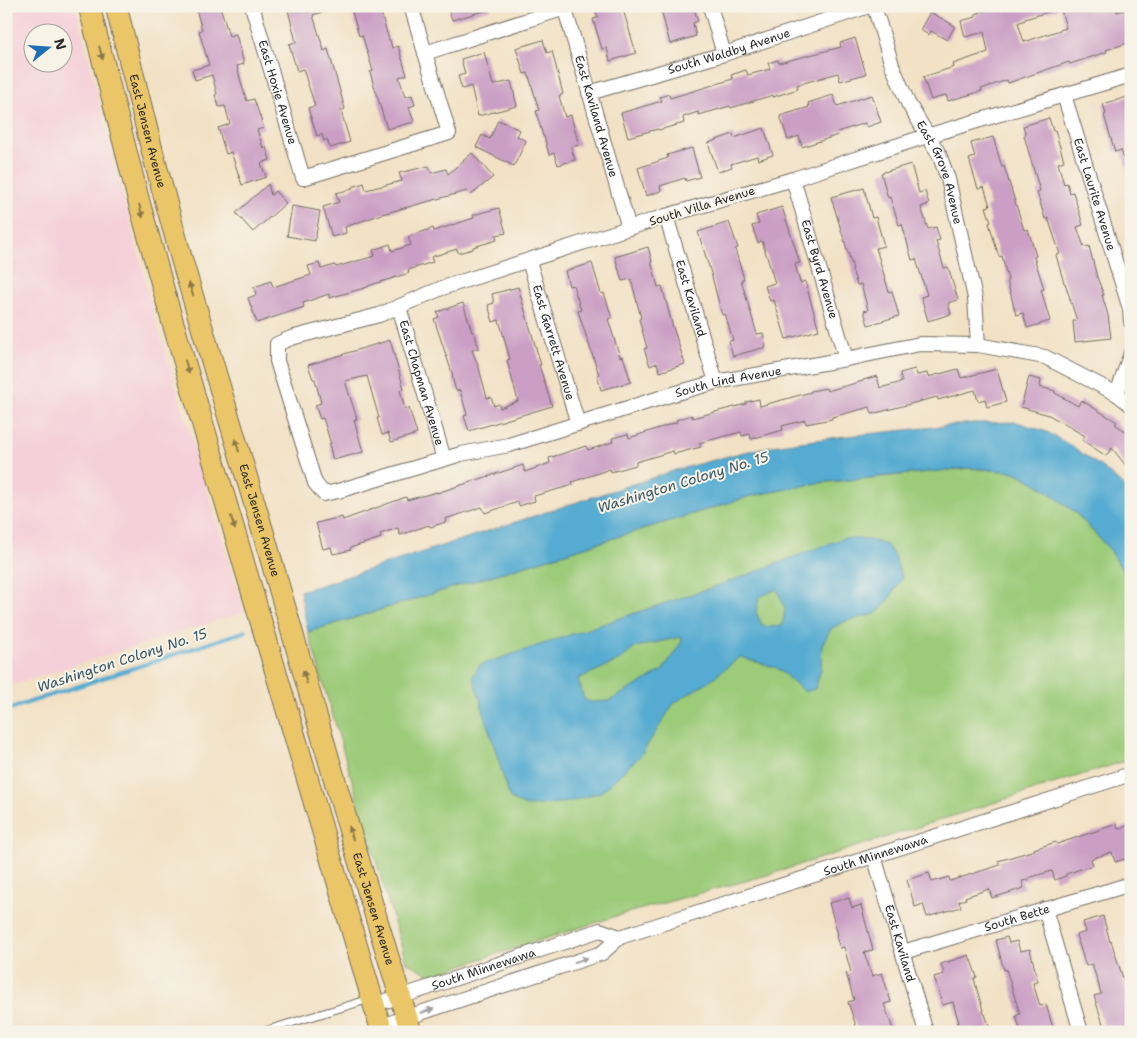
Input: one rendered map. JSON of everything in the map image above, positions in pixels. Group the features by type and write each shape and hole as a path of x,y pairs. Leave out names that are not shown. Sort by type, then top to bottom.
{"main road":[{"name":"East Jensen Avenue","path":"89,6 139,202 170,313 382,1029"},
{"name":"East Jensen Avenue","path":"116,6 183,264 344,812 409,1025"}],"street":[{"name":"East Hoxie Avenue","path":"252,6 303,178 449,134 425,54"},
{"path":"411,6 425,54 564,7"},
{"path":"710,6 724,54"},
{"name":"South Waldby Avenue","path":"589,93 724,54 869,6"},
{"name":"East Grove Avenue","path":"874,6 892,65 908,103 938,154 948,179 975,298 978,345"},
{"name":"East Kaviland Avenue","path":"564,7 629,228"},
{"name":"South Villa Avenue","path":"324,494 315,483 277,361 277,344 291,338 379,315 442,288 666,216 1131,75"},
{"name":"East Laurite Avenue","path":"1064,95 1130,309 1131,322"},
{"name":"East Byrd Avenue","path":"792,179 846,359"},
{"name":"East Kaviland","path":"666,216 716,382"},
{"name":"East Garrett Avenue","path":"529,261 578,424"},
{"name":"East Chapman Avenue","path":"399,307 444,459"},
{"name":"South Lind Avenue","path":"324,494 461,454 509,445 716,382 920,344 978,345 1045,357 1117,394 1131,405"},
{"path":"1117,394 1131,354"},
{"name":"South Minnewawa","path":"382,1029 409,1025 602,953 620,936 1131,774"},
{"name":"East Kaviland","path":"874,856 926,1032"},
{"name":"South Bette","path":"902,952 1131,884"},
{"path":"1045,909 1081,1032"},
{"name":"South Minnewawa","path":"374,1001 400,997 600,930 620,936"}],"lane":[{"path":"261,1032 374,1001"}],"shaded area":[{"path":"6,6 75,6 154,316 244,612 6,687"}],"green space":[{"path":"970,468 1015,472 1042,487 1076,513 1111,551 1131,586 1131,759 771,874 623,914 431,975 406,962 308,632 751,496 818,483"}],"water":[{"path":"1017,422 1047,432 1073,447 1103,468 1131,492 1131,586 1111,551 1076,513 1042,487 1015,472 970,468 818,483 751,496 308,632 300,591 676,470 772,446 973,423"},
{"path":"844,538 866,539 887,545 895,558 902,578 887,602 875,614 843,622 831,629 822,645 821,669 815,689 805,692 777,668 740,657 709,681 674,703 641,755 601,792 569,802 531,806 526,806 510,799 473,676 480,665 728,582","holes":["777,589 785,609 782,626 769,627 762,625 756,612 759,597","681,637 682,641 662,671 609,701 590,702 584,699 578,679 620,660 636,647"]}],"building":[{"path":"195,6 220,6 229,36 236,34 244,64 237,66 242,86 247,101 254,99 264,128 257,130 263,148 266,147 270,160 261,163 266,177 242,185 231,152 226,154 218,128 230,124 225,106 219,107 212,75 195,80 192,70 209,65 199,31 202,30"},
{"path":"287,6 333,6 333,9 313,15 324,51 328,49 345,109 341,111 350,142 330,148 327,139 324,141 322,134 317,136 308,108 315,106 303,69 297,71 289,44 296,42"},
{"path":"357,6 379,6 392,48 398,46 407,75 399,77 405,97 412,95 415,105 409,107 414,122 387,129 370,72 373,71 362,35 359,36 351,8"},
{"path":"448,6 490,6 491,9 452,20"},
{"path":"594,6 622,6 636,53 610,61 607,48 602,49 593,19 598,18"},
{"path":"660,6 693,6 698,21 693,23 696,36 670,44"},
{"path":"999,6 1058,6 1058,9 1018,23 1024,42 1066,28 1060,6 1116,6 1117,12 1131,8 1131,42 1070,64 1069,62 1008,83 1007,80 981,89 982,91 948,101 946,95 931,100 923,77 954,67 953,64 988,52 984,32 965,37 961,21 976,17 975,14"},
{"path":"930,12 955,26 947,40 931,31 929,35 920,30"},
{"path":"855,38 866,74 840,81 838,73 797,85 798,89 773,97 773,95 731,108 730,106 699,115 698,112 683,117 684,123 628,137 621,113 662,101 660,97 669,94 670,98 733,79 731,75 746,70 748,75 770,69 768,63 778,60 779,63 841,47 840,43"},
{"path":"543,40 547,53 552,51 563,94 559,96 565,117 571,115 579,145 571,147 575,160 558,165 554,153 549,155 536,111 539,110 528,73 524,74 516,48"},
{"path":"484,52 493,85 511,81 517,106 478,116 471,86 462,89 458,76 465,74 461,59"},
{"path":"833,95 837,106 872,95 881,122 867,127 865,123 837,132 838,135 802,147 799,136 788,140 780,116 809,107 808,103"},
{"path":"1131,96 1131,173 1129,174 1121,150 1115,152 1104,115 1106,114 1103,104"},
{"path":"1049,118 1053,131 1055,130 1064,161 1058,163 1064,184 1067,183 1070,193 1073,192 1083,225 1077,227 1084,247 1089,246 1104,295 1102,295 1108,315 1111,338 1075,342 1073,321 1077,321 1056,255 1060,254 1048,218 1045,219 1037,192 1040,191 1024,136 1026,135 1023,126"},
{"path":"498,120 520,130 517,136 526,141 514,166 476,147 482,135 490,139"},
{"path":"764,128 773,155 758,160 757,156 731,164 732,167 718,172 708,143 733,134 734,138"},
{"path":"993,137 1024,230 1028,229 1044,289 1041,290 1050,321 1027,328 1023,313 1016,315 1002,256 999,257 989,223 991,222 986,207 990,206 984,187 978,189 969,159 975,157 971,143"},
{"path":"692,148 700,177 686,181 685,178 660,186 661,191 646,196 638,168 668,158 667,155"},
{"path":"472,153 493,177 471,195 467,191 382,214 345,227 346,233 332,237 323,207 339,202 336,193 352,189 352,187 364,183 366,190 402,181 399,173 429,166 431,173 446,169 448,174"},
{"path":"911,164 919,193 925,191 929,204 921,207 928,229 936,227 940,240 936,241 944,268 948,267 958,300 948,303 951,314 928,321 921,297 927,295 916,259 912,260 902,224 899,225 890,197 888,198 881,173"},
{"path":"268,184 271,195 275,191 286,203 253,232 236,213"},
{"path":"864,188 872,218 876,217 884,246 876,248 889,292 892,291 899,316 868,325 864,311 868,310 861,284 857,285 831,197"},
{"path":"292,206 320,211 315,241 287,236"},
{"path":"782,207 800,263 795,264 800,283 805,281 819,330 786,339 774,300 770,301 765,286 775,283 762,241 758,243 752,226 759,224 756,215"},
{"path":"499,208 506,233 496,235 497,240 458,253 457,249 431,257 433,262 408,270 409,273 329,298 329,294 303,303 304,307 257,323 248,298 256,295 254,287 271,281 273,287 311,275 308,266 319,263 321,269 335,265 336,267 375,256 373,250 390,244 392,251 411,245 408,237 433,228 434,231 474,218 473,215"},
{"path":"729,222 738,248 735,249 744,279 741,280 757,334 763,333 766,347 733,356 729,341 733,340 725,314 722,315 698,232"},
{"path":"648,247 658,287 662,286 685,364 660,372 657,363 650,366 644,349 647,348 631,279 622,281 615,257"},
{"path":"592,263 601,294 604,293 612,318 608,319 620,357 623,356 631,382 601,390 597,375 599,375 578,311 581,310 573,285 569,286 565,271"},
{"path":"518,287 552,406 469,431 464,416 467,415 460,390 456,391 453,376 434,319 439,317 437,312 463,303 479,348 472,350 487,398 491,397 494,406 499,404 500,408 518,401 507,360 510,359 499,320 493,322 488,305 494,303 492,294"},
{"path":"390,340 404,389 400,390 405,409 409,408 417,434 391,442 388,433 382,435 367,376 345,381 357,419 354,420 363,452 333,460 329,444 331,444 323,418 320,419 315,405 321,403 315,379 313,379 308,365"},
{"path":"915,369 917,375 927,373 928,377 958,369 961,378 997,369 1006,402 987,407 985,399 978,401 975,390 938,400 937,397 872,414 870,407 832,417 832,419 806,424 805,420 782,426 783,430 751,439 750,434 742,436 741,432 699,443 701,447 674,454 673,451 611,472 610,469 572,482 573,485 534,496 535,501 519,506 518,502 485,513 482,507 445,519 446,522 430,527 429,525 400,535 398,528 380,534 381,538 350,548 351,550 333,554 331,547 323,549 316,523 342,517 343,520 406,497 407,500 437,493 523,465 525,472 550,463 549,458 586,446 588,450 613,442 612,438 628,434 629,438 692,415 692,418 759,399 760,406 811,391 826,388 827,391 877,376 880,388 902,382 900,373"},
{"path":"1029,377 1041,380 1040,387 1055,391 1055,393 1078,406 1081,400 1117,422 1115,424 1131,435 1131,472 1112,448 1106,456 1082,440 1085,436 1049,415 1021,407"},
{"path":"1117,824 1118,829 1131,825 1131,857 1115,862 1112,852 1091,859 1093,865 1066,874 1066,876 1055,880 1052,871 1022,881 1024,888 992,898 989,889 965,897 966,899 959,901 961,907 927,917 923,904 915,907 907,880 929,873 932,882 949,877 950,881 1000,865 998,861"},
{"path":"849,898 852,908 861,905 873,950 864,952 872,976 882,973 891,1002 884,1004 894,1032 858,1032 848,1002 854,1000 846,973 851,972 844,947 840,948 836,936 838,935 829,903"},
{"path":"1103,916 1131,1003 1131,1032 1112,1032 1110,1025 1104,1027 1094,996 1101,994 1099,986 1092,964 1086,966 1076,935 1086,932 1083,922"},
{"path":"1007,937 1009,943 1017,941 1020,951 1030,949 1038,982 1033,983 1040,1006 1046,1004 1054,1032 1021,1032 1016,1016 1020,1014 1006,969 1004,970 996,940"},
{"path":"969,955 977,977 974,979 984,1014 991,1032 959,1032 957,1023 959,1023 953,1002 943,1005 934,977 944,974 941,964"}],"waterway":[{"name":"Washington Colony No. 15","path":"6,710 246,631"}]}
